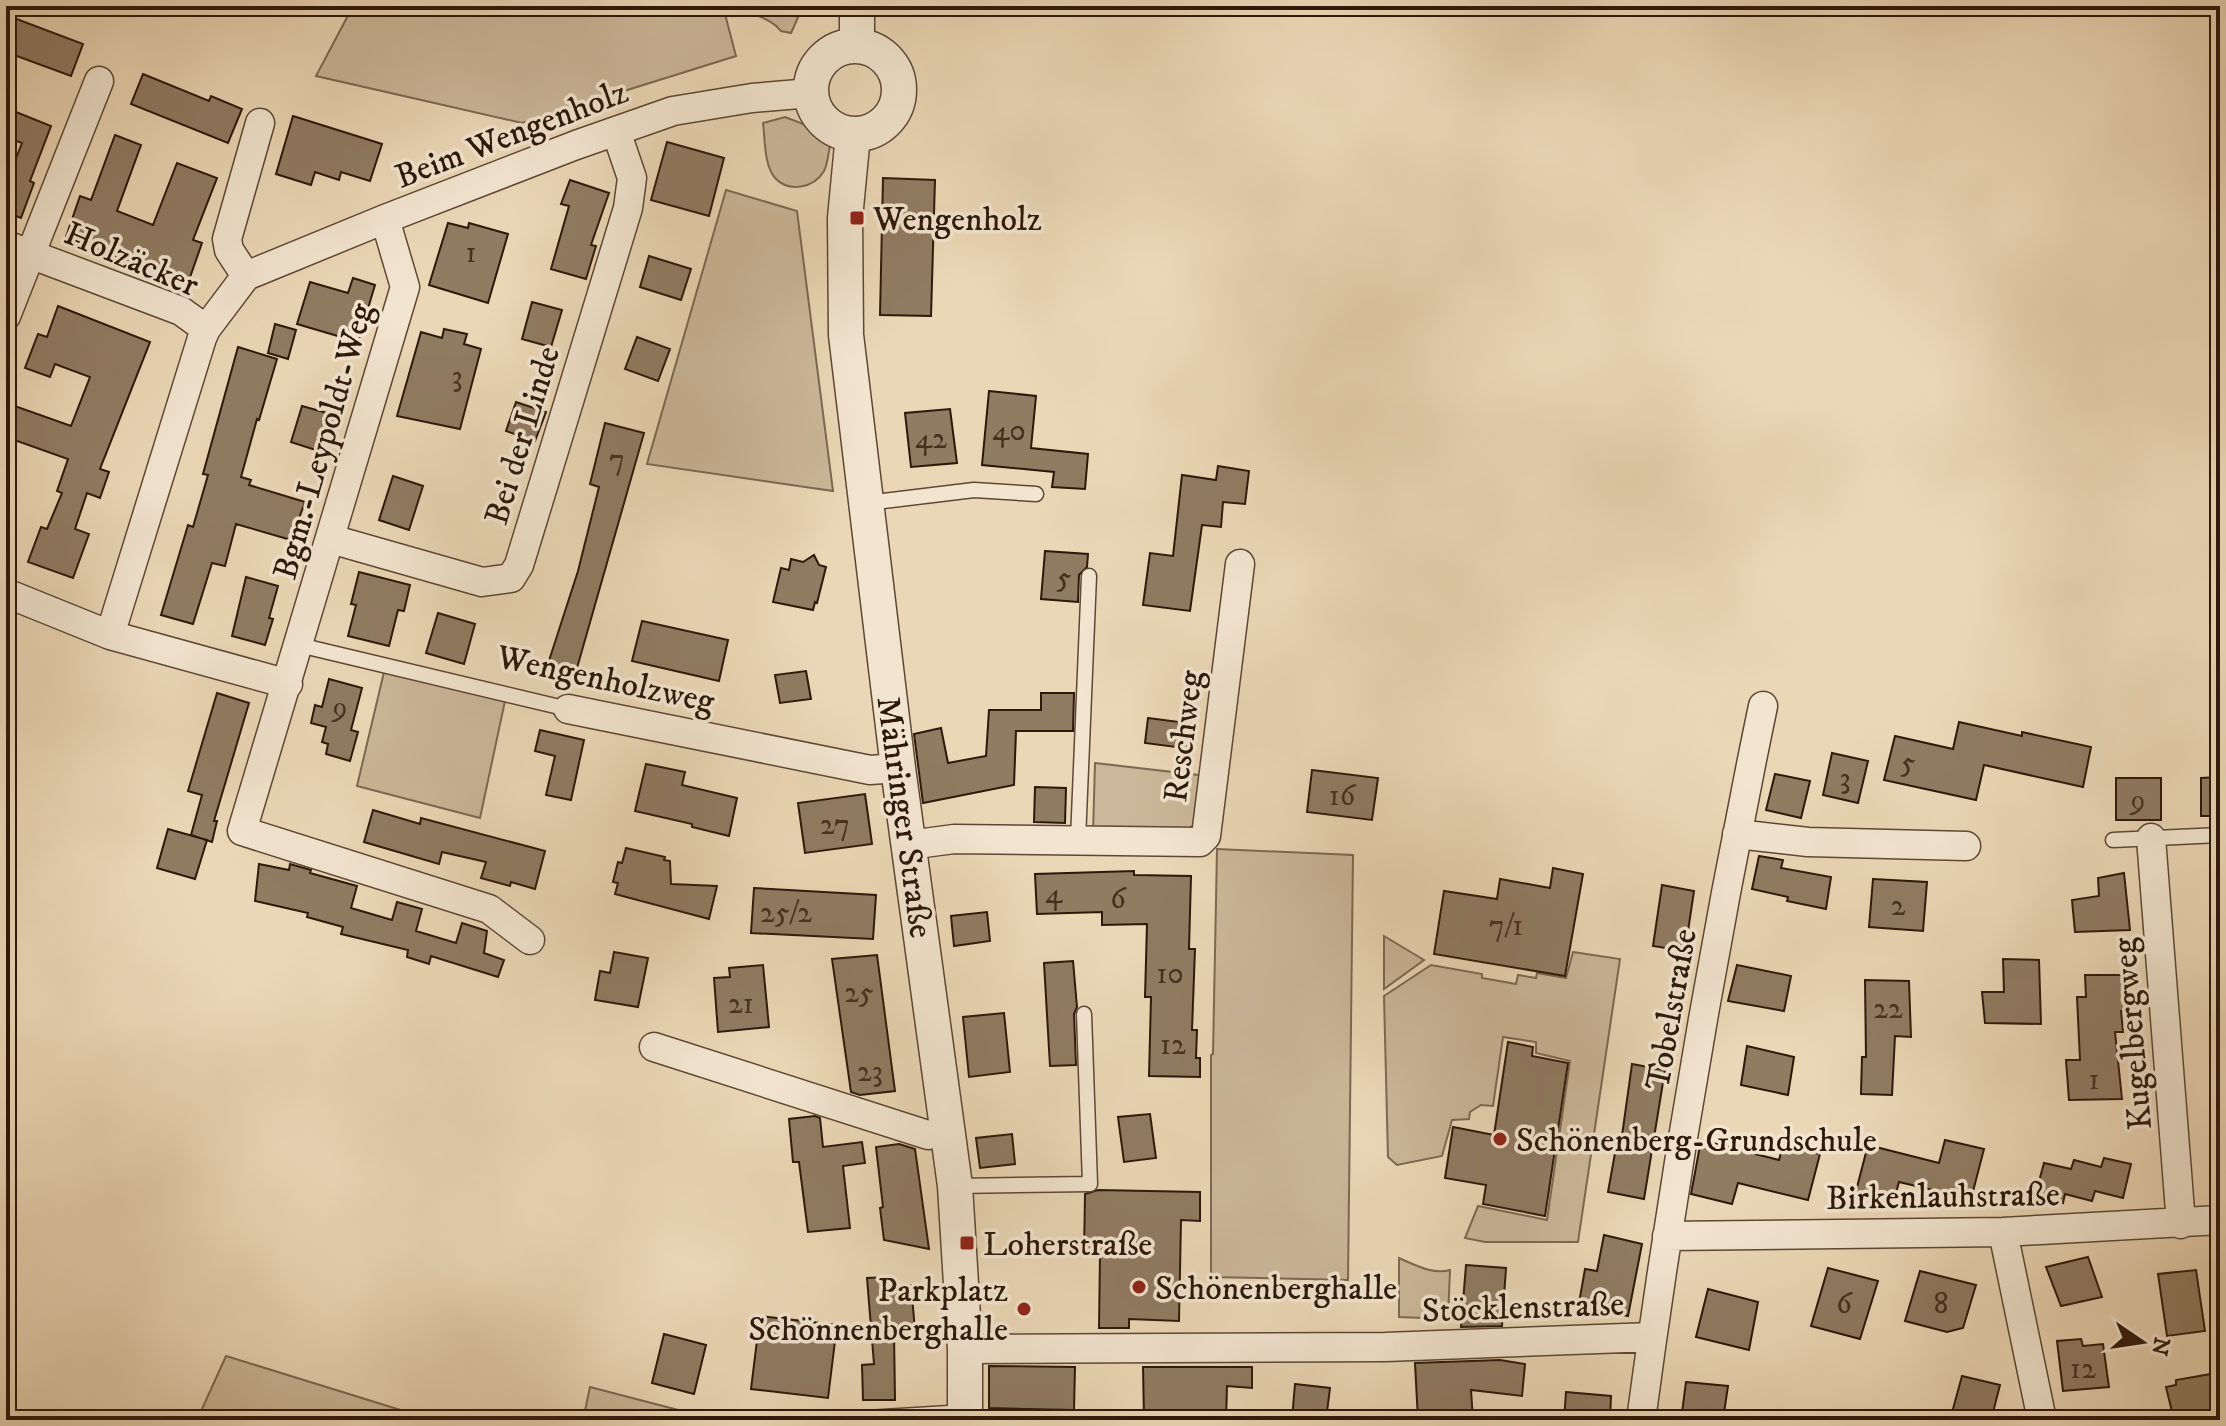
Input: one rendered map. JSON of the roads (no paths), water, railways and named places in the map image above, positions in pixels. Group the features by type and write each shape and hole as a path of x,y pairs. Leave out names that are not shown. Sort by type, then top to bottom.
{"street":[{"path":"857,6 857,46"},
{"path":"857,46 883,56 893,67 899,95 889,119 878,128 853,135 829,126 820,117 811,93 816,69 823,59 844,47 857,46"},
{"name":"Holzäcker","path":"6,316 18,250 99,81"},
{"name":"Beim Wengenholz","path":"246,276 385,219 673,111 752,98 811,93"},
{"path":"110,635 206,329 246,276 229,250 227,239 260,123"},
{"name":"Bei der Linde","path":"331,539 482,582 511,578 519,565 628,208 632,178 616,131"},
{"name":"Mähringer Straße","path":"853,135 845,218 846,335 898,768 955,1186 965,1349 965,1416"},
{"name":"Bgm.-Leypoldt-Weg","path":"385,219 405,287 242,831 489,909 530,940"},
{"name":"Holzäcker","path":"18,250 181,311 206,329"},
{"name":"Reschweg","path":"909,845 954,839 1200,842 1206,836 1240,564"},
{"path":"6,593 110,635 288,684"},
{"name":"Tobelstraße","path":"1641,1420 1667,1236 1737,834 1763,706"},
{"name":"Wengenholzweg","path":"568,709 870,770 898,768"},
{"path":"1737,834 1808,842 1966,846"},
{"name":"Kugelbergweg","path":"2151,838 2181,1224"},
{"path":"654,1047 928,1135 948,1131"},
{"name":"Birkenlauhstraße","path":"1667,1236 2003,1232 2220,1220"},
{"path":"2003,1232 2042,1420"},
{"name":"Stöcklenstraße","path":"965,1349 1385,1347 1652,1337"}],"lane":[{"path":"867,503 974,490 1036,494"},
{"path":"1078,840 1089,576"},
{"name":"Wengenholzweg","path":"299,645 568,709"},
{"path":"2113,840 2220,835"},
{"path":"955,1186 1090,1184 1084,1014"},
{"path":"834,1420 965,1416"}],"place":[{"name":"Wengenholz","path":"857,218"},
{"name":"Schönenberg-Grundschule","path":"1500,1139"},
{"name":"Loherstraße","path":"967,1243"},
{"name":"Schönenberghalle","path":"1139,1287"},
{"name":"Parkplatz Schönnenberghalle","path":"1024,1309"}]}
